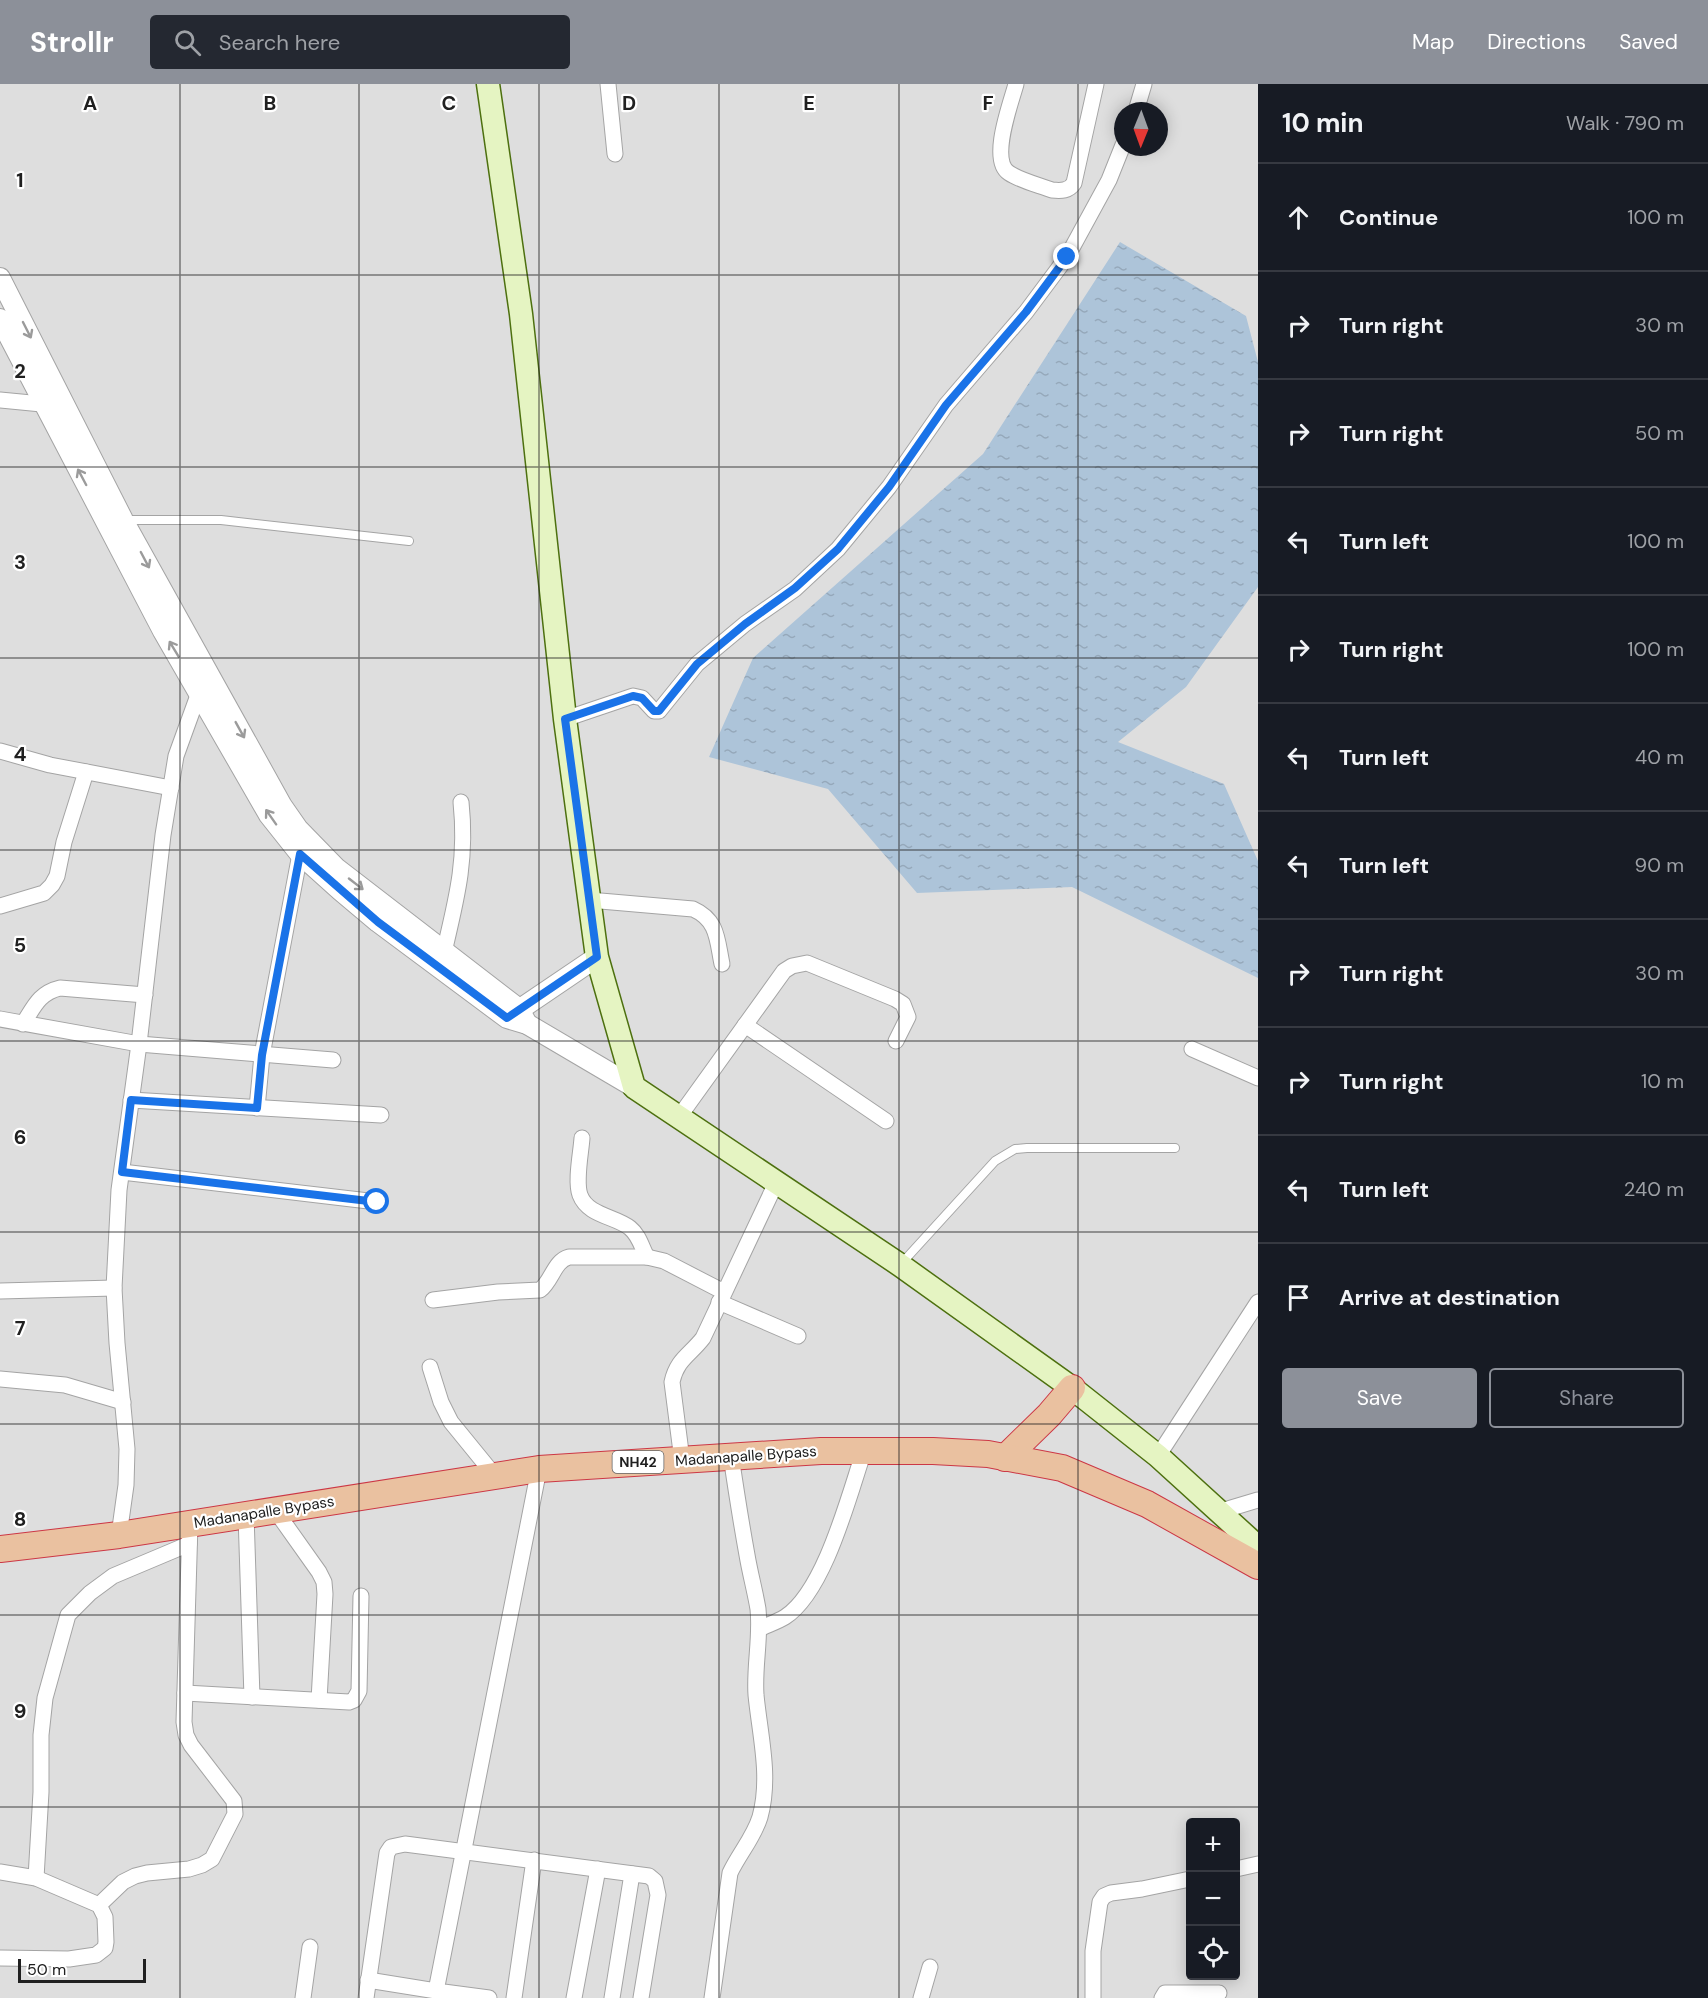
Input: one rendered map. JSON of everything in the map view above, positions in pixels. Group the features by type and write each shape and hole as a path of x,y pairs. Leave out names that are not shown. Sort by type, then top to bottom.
{"highway":[{"path":"1005,1458 1072,1389"},
{"name":"Madanapalle Bypass","path":"0,1549 119,1535 190,1534 246,1515 539,1469 864,1450 988,1454 1062,1468 1147,1504 1258,1566"}],"main road":[{"path":"488,84 521,314 565,719 597,957 634,1087 900,1265 1072,1389 1158,1456 1258,1548"}],"street":[{"path":"608,84 615,154"},
{"path":"1016,84 1001,144 1002,165 1008,172 1052,190 1060,191 1074,183 1096,84"},
{"path":"1139,102 1144,84"},
{"path":"565,719 633,696 642,698 654,711 659,711 697,664 745,624 795,588 838,549 889,487 946,405 1026,312 1067,257 1109,180 1119,156"},
{"path":"0,279 123,520 206,672 282,806 298,829 336,868 444,952 518,1017"},
{"path":"0,319 163,631 269,815 300,854 378,922 518,1017 634,1087"},
{"path":"0,400 66,406"},
{"path":"119,1535 126,1485 127,1449 114,1288 122,1172 163,835 176,756 206,672"},
{"path":"0,751 50,765 171,788"},
{"path":"0,906 44,892 52,885 57,876 64,842 86,772"},
{"path":"444,952 463,860 464,831 461,802"},
{"path":"257,1108 262,1055 300,854"},
{"path":"589,900 693,909 704,914 715,929 722,964"},
{"path":"518,1017 597,957"},
{"path":"679,1118 784,971 792,966 807,963 903,1004 908,1017 896,1041"},
{"path":"23,1024 42,996 54,989 145,995"},
{"path":"0,1019 139,1044 333,1060"},
{"path":"745,1025 886,1121"},
{"path":"1192,1049 1258,1078"},
{"path":"131,1100 381,1115"},
{"path":"582,1138 580,1196 587,1206 630,1228 637,1236 647,1257"},
{"path":"122,1172 377,1202"},
{"path":"682,1460 672,1382 675,1369 703,1338 776,1183"},
{"path":"433,1300 498,1292 540,1290 546,1286 561,1261 569,1257 647,1257 664,1261 722,1297 798,1336"},
{"path":"0,1291 114,1288"},
{"path":"1158,1456 1258,1302"},
{"path":"430,1367 441,1402 451,1422 495,1476"},
{"path":"0,1379 65,1385 123,1402"},
{"path":"759,1629 786,1616 807,1594 833,1545 864,1450"},
{"path":"712,1998 730,1873 753,1834 759,1818 764,1797 765,1770 755,1682 759,1629 757,1607 731,1456"},
{"path":"436,1991 539,1469"},
{"path":"1218,1512 1258,1500"},
{"path":"275,1510 320,1572 324,1582 319,1700"},
{"path":"246,1515 252,1697"},
{"path":"99,1905 123,1882 135,1876 189,1869 212,1859 236,1814 234,1801 186,1736 184,1722 190,1534"},
{"path":"36,1878 41,1735 45,1698 68,1615 90,1593 113,1576 190,1534"},
{"path":"185,1693 348,1702 357,1697 359,1691 361,1596"},
{"path":"366,1998 387,1852 391,1847 405,1844 649,1876 655,1881 657,1888 641,1998"},
{"path":"514,1998 534,1860"},
{"path":"1240,1868 1258,1864"},
{"path":"574,1998 598,1869"},
{"path":"0,1872 36,1878 99,1905 105,1917 106,1942 105,1948 96,1955 69,1959 0,1958"},
{"path":"612,1998 632,1874"},
{"path":"1093,1998 1093,1951 1100,1902 1104,1896 1186,1880"},
{"path":"303,1998 310,1947"},
{"path":"921,1998 930,1967"},
{"path":"368,1980 489,1998"},
{"path":"1162,1998 1165,1993 1219,1993"}],"lane":[{"path":"123,520 221,520 409,541"},
{"path":"900,1265 995,1161 1005,1154 1027,1148 1175,1148"}],"shaded area":[{"path":"0,84 1258,84 1258,1998 0,1998"}],"water":[{"path":"1120,242 1246,316 1258,362 1258,587 1186,687 1118,742 1224,784 1258,861 1258,978 1072,887 917,893 828,789 709,757 753,658 983,454"}],"route":[{"path":"377,1202 122,1172 131,1100 257,1108 262,1055 300,854 378,922 507,1018 597,957 565,719 633,696 642,698 654,711 659,711 697,664 745,624 795,588 838,549 889,487 946,405 1026,312 1067,257"}]}
